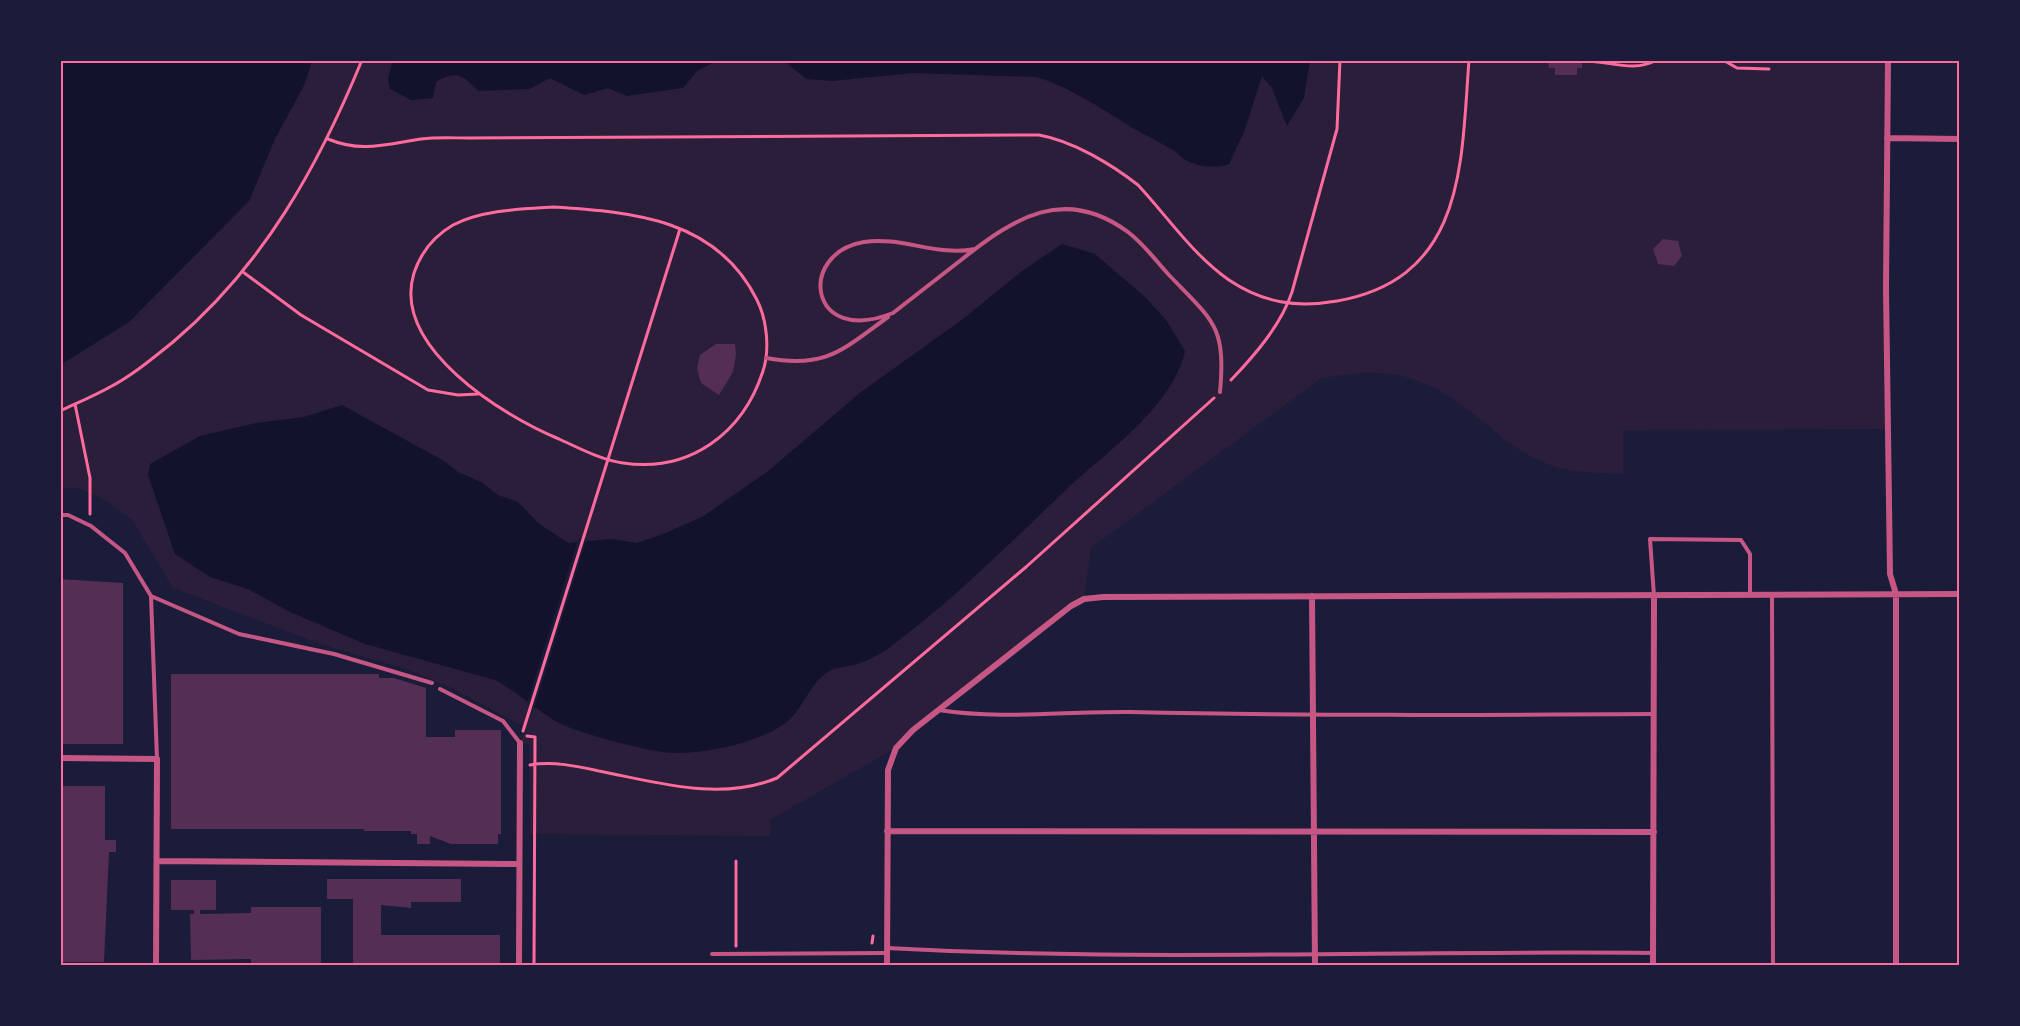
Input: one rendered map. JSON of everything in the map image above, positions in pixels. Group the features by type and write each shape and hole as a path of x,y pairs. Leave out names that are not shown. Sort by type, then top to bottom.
{"street":[{"path":"1888,60 1887,440 1890,574 1896,594 1896,966"},
{"path":"1887,138 1960,140"},
{"path":"887,966 888,770 896,747 913,730 1071,606 1084,599 1960,594"},
{"path":"1312,596 1315,966"},
{"path":"1653,966 1654,596"},
{"path":"519,966 520,743"},
{"path":"60,758 157,759 156,966"},
{"path":"887,831 1654,832"},
{"path":"157,861 519,864"}],"lane":[{"path":"766,358 807,363 824,359 843,349 893,313 1011,223 1043,212 1078,211 1112,222 1130,233 1209,317 1222,348 1220,392"},
{"path":"893,313 879,319 858,321 839,318 826,306 822,292 822,274 827,261 842,250 864,242 947,251 975,249"},
{"path":"60,515 68,515 91,526 125,553 151,596 157,759"},
{"path":"1654,596 1650,539 1741,540 1750,554 1750,595"},
{"path":"1772,595 1773,966"},
{"path":"151,596 239,634 334,654 432,683"},
{"path":"440,689 503,721 520,743"},
{"path":"939,710 1006,717 1126,712 1312,715 1654,714"},
{"path":"712,954 887,950 1107,954 1653,953"}],"path":[{"path":"60,411 111,387 143,366 187,329 243,272 296,198 328,140 362,60"},
{"path":"535,764 569,765 691,789 729,789 777,778 1035,560 1220,392 1259,350 1288,304 1336,129 1340,60"},
{"path":"328,140 356,148 374,148 425,139 459,138 1027,134 1047,137 1114,169 1138,185 1205,260 1229,280 1257,295 1288,304 1316,305 1364,296 1397,282 1437,238 1450,210 1459,179 1469,60"},
{"path":"1585,61 1601,61 1622,67 1640,67 1657,60"},
{"path":"1723,60 1737,68 1769,69"},
{"path":"553,207 598,209 643,217 680,229 710,242 747,279 761,309 767,343 766,358 751,402 735,424 710,445 689,456 648,465 608,460 537,430 478,394 455,375 435,351 418,324 412,301 413,278 418,260 433,240 454,225 490,214 553,207"},
{"path":"524,727 680,229"},
{"path":"243,272 301,315 428,390 458,395 478,394"},
{"path":"75,404 90,478 91,526"},
{"path":"522,735 535,737 534,966"},
{"path":"736,861 736,954"}],"shaded area":[{"path":"60,60 312,60 305,83 275,139 249,201 129,322 60,365"},
{"path":"312,60 1888,60 1887,429 1623,430 1623,474 1586,472 1559,468 1531,457 1461,405 1424,383 1406,377 1368,373 1320,379 1091,548 1084,599 1071,606 896,748 770,820 771,836 530,834 530,744 520,743 524,727 454,689 406,669 320,644 173,588 132,520 100,497 77,488 60,488 60,365 129,322 206,244 275,139 305,83"},
{"path":"393,60 719,60 697,71 683,88 627,96 608,88 584,95 550,78 529,89 478,91 468,81 454,75 436,82 433,98 411,100 390,89 388,79"},
{"path":"783,60 1310,60 1304,98 1287,126 1272,88 1262,76 1244,132 1229,164 1208,167 1187,161 1176,152 1086,99 1037,77 913,73 832,81 806,79"},
{"path":"1062,244 1095,254 1145,297 1166,320 1185,351 1178,371 1167,391 1153,409 1120,442 960,590 914,629 873,658 828,672 815,684 795,714 781,726 731,746 689,753 666,752 635,747 582,732 559,723 495,680 365,644 290,612 248,589 210,577 175,554 148,475 150,464 200,436 256,423 304,417 342,405 444,461 458,472 481,482 498,495 518,502 538,523 568,543 611,539 637,543 702,517 767,472 861,392 963,319 1022,271"}],"pier":[{"path":"587,538 534,709 527,704 578,539"}],"building":[{"path":"1548,60 1582,60 1582,68 1577,68 1577,75 1555,75 1555,68 1549,68"},
{"path":"1663,239 1678,241 1682,256 1674,266 1658,264 1653,249"},
{"path":"716,344 735,344 736,354 733,372 719,395 701,383 697,368 700,355"},
{"path":"60,579 123,583 123,744 60,744"},
{"path":"171,674 379,674 379,678 394,678 426,688 426,737 455,737 455,730 501,730 501,834 498,834 498,844 451,844 430,836 430,844 417,844 417,834 411,834 411,831 171,829"},
{"path":"60,786 105,786 105,840 116,840 116,852 109,852 104,962 60,962"},
{"path":"327,879 461,879 461,902 411,902 411,908 381,905 381,935 500,935 500,963 481,966 353,964 353,899 327,899"},
{"path":"171,880 216,880 216,910 200,910 200,914 251,913 251,907 321,907 321,966 251,966 251,959 191,960 190,914 194,914 194,910 171,910"}]}
